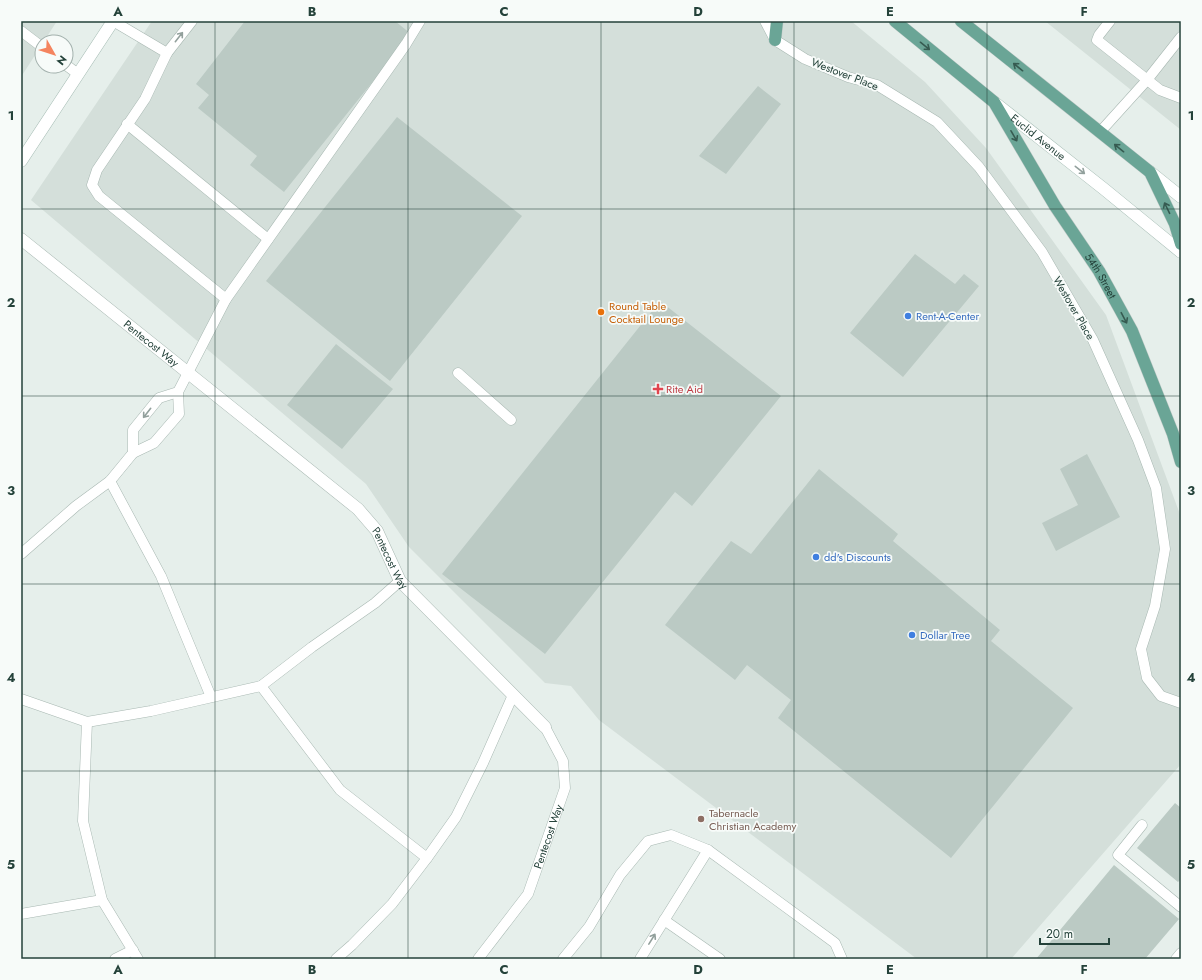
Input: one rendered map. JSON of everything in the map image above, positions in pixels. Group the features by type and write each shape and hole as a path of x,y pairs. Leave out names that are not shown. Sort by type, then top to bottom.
{"main road":[{"path":"775,40 777,21"},
{"name":"Euclid Avenue","path":"895,21 994,102"},
{"path":"962,21 1150,172 1175,224 1181,244"},
{"name":"54th Street","path":"994,102 1055,206 1099,271 1132,331 1173,434 1181,462"}],"street":[{"path":"21,161 113,21"},
{"name":"Euclid Avenue","path":"994,102 1181,252"},
{"path":"1150,172 1181,197"},
{"name":"Pentecost Way","path":"21,239 358,509 377,531 400,581 544,727"}],"lane":[{"path":"113,21 167,53"},
{"path":"192,21 167,53 145,99 97,170 92,185 99,196 226,299"},
{"name":"Westover Place","path":"765,21 775,40 805,59 848,77 878,85 937,122 979,167 1042,252 1093,340 1138,440 1156,488 1165,549 1155,606 1141,649 1147,678 1161,696 1181,703"},
{"path":"1110,21 1096,40 1160,90 1181,98"},
{"path":"21,554 76,506 110,481 133,453 154,443 178,414 178,392 189,374 226,299 419,22"},
{"path":"21,31 34,40"},
{"path":"1100,132 1147,80 1181,37"},
{"path":"74,71 78,74"},
{"path":"127,124 268,239"},
{"path":"458,373 511,420"},
{"path":"133,453 133,430 159,398 178,392"},
{"path":"110,481 161,576 211,697"},
{"path":"21,699 87,722 151,711 261,686 312,647 375,603 400,581"},
{"path":"261,686 340,790 427,858"},
{"path":"336,959 352,945 392,904 456,817 483,763 513,695"},
{"path":"87,722 83,821 102,900 136,954 115,959"},
{"name":"Pentecost Way","path":"478,959 528,894 565,788 563,761 544,727"},
{"path":"1142,825 1118,855 1181,907"},
{"path":"563,959 589,926 620,876 648,841 671,835 708,850 835,943 842,959"},
{"path":"640,959 708,850"},
{"path":"21,914 102,900"},
{"path":"664,920 720,959"},
{"path":"1176,959 1181,953"}],"shaded area":[{"path":"21,21 57,21 49,34 34,34 34,57 21,77"},
{"path":"152,21 851,21 925,82 986,148 1106,315 1181,517 1181,764 1011,959 917,959 599,720 571,686 545,683 409,547 366,484 31,200"},
{"path":"1045,21 1181,21 1181,130"}],"building":[{"path":"245,21 395,21 411,34 284,192 250,165 257,156 198,108 209,95 196,84"},
{"path":"758,86 781,104 726,174 699,156"},
{"path":"397,117 522,216 390,381 266,281"},
{"path":"915,254 955,284 964,274 979,286 903,377 850,333"},
{"path":"660,301 781,396 692,506 675,492 545,654 442,574"},
{"path":"336,344 393,389 342,449 287,405"},
{"path":"1087,454 1120,517 1056,551 1042,523 1078,505 1060,469"},
{"path":"819,469 898,534 893,541 1000,630 991,641 1073,708 951,858 778,718 791,700 747,665 735,680 665,625 731,541 751,554"},
{"path":"1175,803 1181,808 1181,879 1178,882 1137,848"},
{"path":"1114,865 1179,919 1145,959 1036,959"}],"place":[{"name":"Round Table Cocktail Lounge","path":"601,312"},
{"name":"Rent-A-Center","path":"908,316"},
{"name":"Rite Aid","path":"658,389"},
{"name":"dd's Discounts","path":"816,557"},
{"name":"Dollar Tree","path":"912,635"},
{"name":"Tabernacle Christian Academy","path":"701,819"}]}
